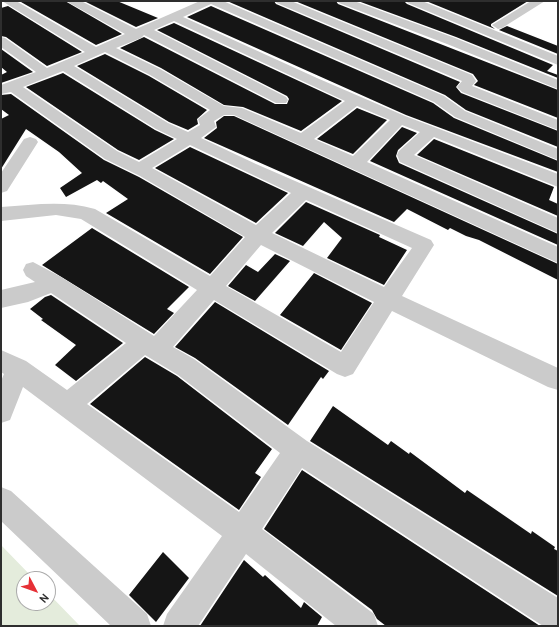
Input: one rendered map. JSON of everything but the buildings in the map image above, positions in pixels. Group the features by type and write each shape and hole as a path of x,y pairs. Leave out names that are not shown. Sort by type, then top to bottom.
{"street":[{"path":"8,1 100,50 155,72 220,110 237,111 558,255"},
{"path":"72,1 141,33 297,90 356,100 400,119 432,130 558,181"},
{"path":"7,88 64,66 141,33 209,1"},
{"path":"213,1 439,99 460,114 558,154"},
{"path":"281,1 467,78 469,81 464,86 467,89 558,125"},
{"path":"343,1 451,41 558,85"},
{"path":"412,1 558,61"},
{"path":"498,25 539,1"},
{"path":"174,17 297,90"},
{"path":"1,42 46,73"},
{"path":"1,214 64,209 78,210 88,214 345,366 424,245 305,191 250,168 206,145 162,126 64,66"},
{"path":"7,88 111,155 258,235 388,299 557,379"},
{"path":"252,118 297,90"},
{"path":"302,140 356,100"},
{"path":"139,169 208,127 206,119 220,110"},
{"path":"355,164 400,119"},
{"path":"432,130 405,155 406,158 558,226"},
{"path":"1,187 30,142"},
{"path":"67,405 150,346 212,288 258,235 305,191"},
{"path":"33,270 54,282 150,346 186,367 298,450 558,617"},
{"path":"1,300 28,293 54,282"},
{"path":"1,411 10,365 242,532 362,626"},
{"path":"179,626 298,450"},
{"path":"1,501 135,626"}],"green space":[{"path":"1,545 26,571 16,571 16,611 56,611 56,601 80,626 1,626"}]}
